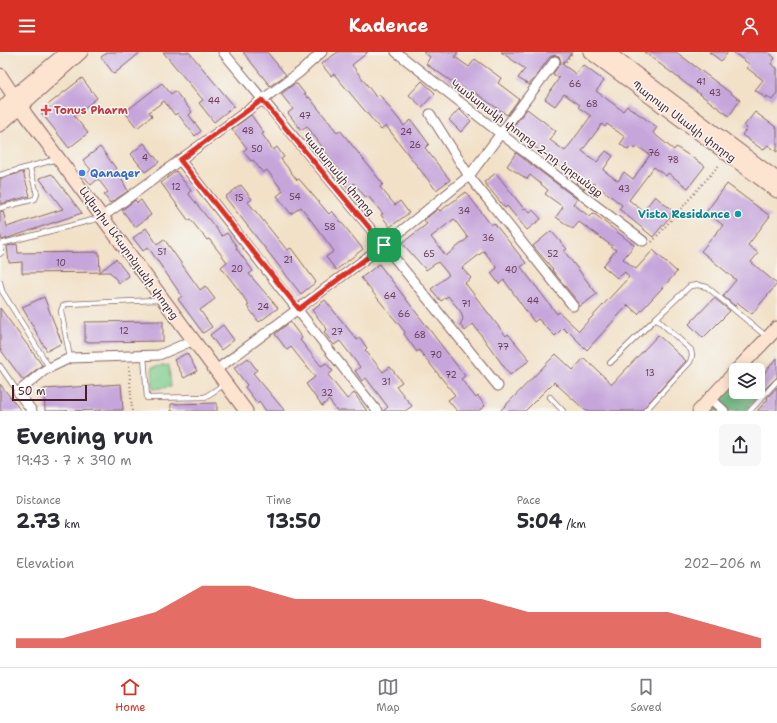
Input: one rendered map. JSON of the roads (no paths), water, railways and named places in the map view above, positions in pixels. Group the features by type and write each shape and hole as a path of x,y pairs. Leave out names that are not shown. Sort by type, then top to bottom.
{"street":[{"path":"0,125 17,101 67,52"},
{"path":"0,111 17,101 81,52"},
{"name":"Կամարակի փողոց","path":"223,52 384,245 498,386"},
{"path":"102,217 300,72 322,52"},
{"name":"Կամարակի փողոց 2-րդ նրբանցք","path":"396,52 501,134 644,241"},
{"name":"Պարույր Սևակի փողոց","path":"590,52 777,191"},
{"name":"Պարույր Սևակի փողոց","path":"607,52 777,179"},
{"path":"216,370 384,245 469,176 555,61"},
{"name":"Ավետիս Ահարոնյանի փողոց","path":"0,75 17,101 246,411"},
{"path":"430,114 469,176 573,306"},
{"path":"180,160 299,309 377,411"},
{"path":"745,363 774,333"},
{"path":"32,411 18,392 50,367 70,358 159,355 194,340"},
{"path":"699,411 729,379"},
{"path":"710,398 724,411"}],"lane":[{"path":"0,175 60,158"},
{"path":"0,208 35,199 37,197 30,172 32,166"},
{"path":"0,254 2,252 0,245 102,217"},
{"path":"0,282 2,291 50,367"},
{"path":"610,363 690,286 698,285 707,287 774,333"},
{"path":"70,358 61,311 63,306 68,304 156,300 166,303"},
{"path":"645,411 690,362 692,356 691,350 656,318"},
{"path":"144,356 147,398 204,397 226,384"},
{"path":"0,366 18,392"},
{"path":"750,411 777,381"},
{"path":"550,397 563,411"}],"place":[{"name":"Tonus Pharm","path":"46,110"},
{"name":"Qanaqer","path":"82,173"},
{"name":"Vista Residance","path":"738,214"}]}
